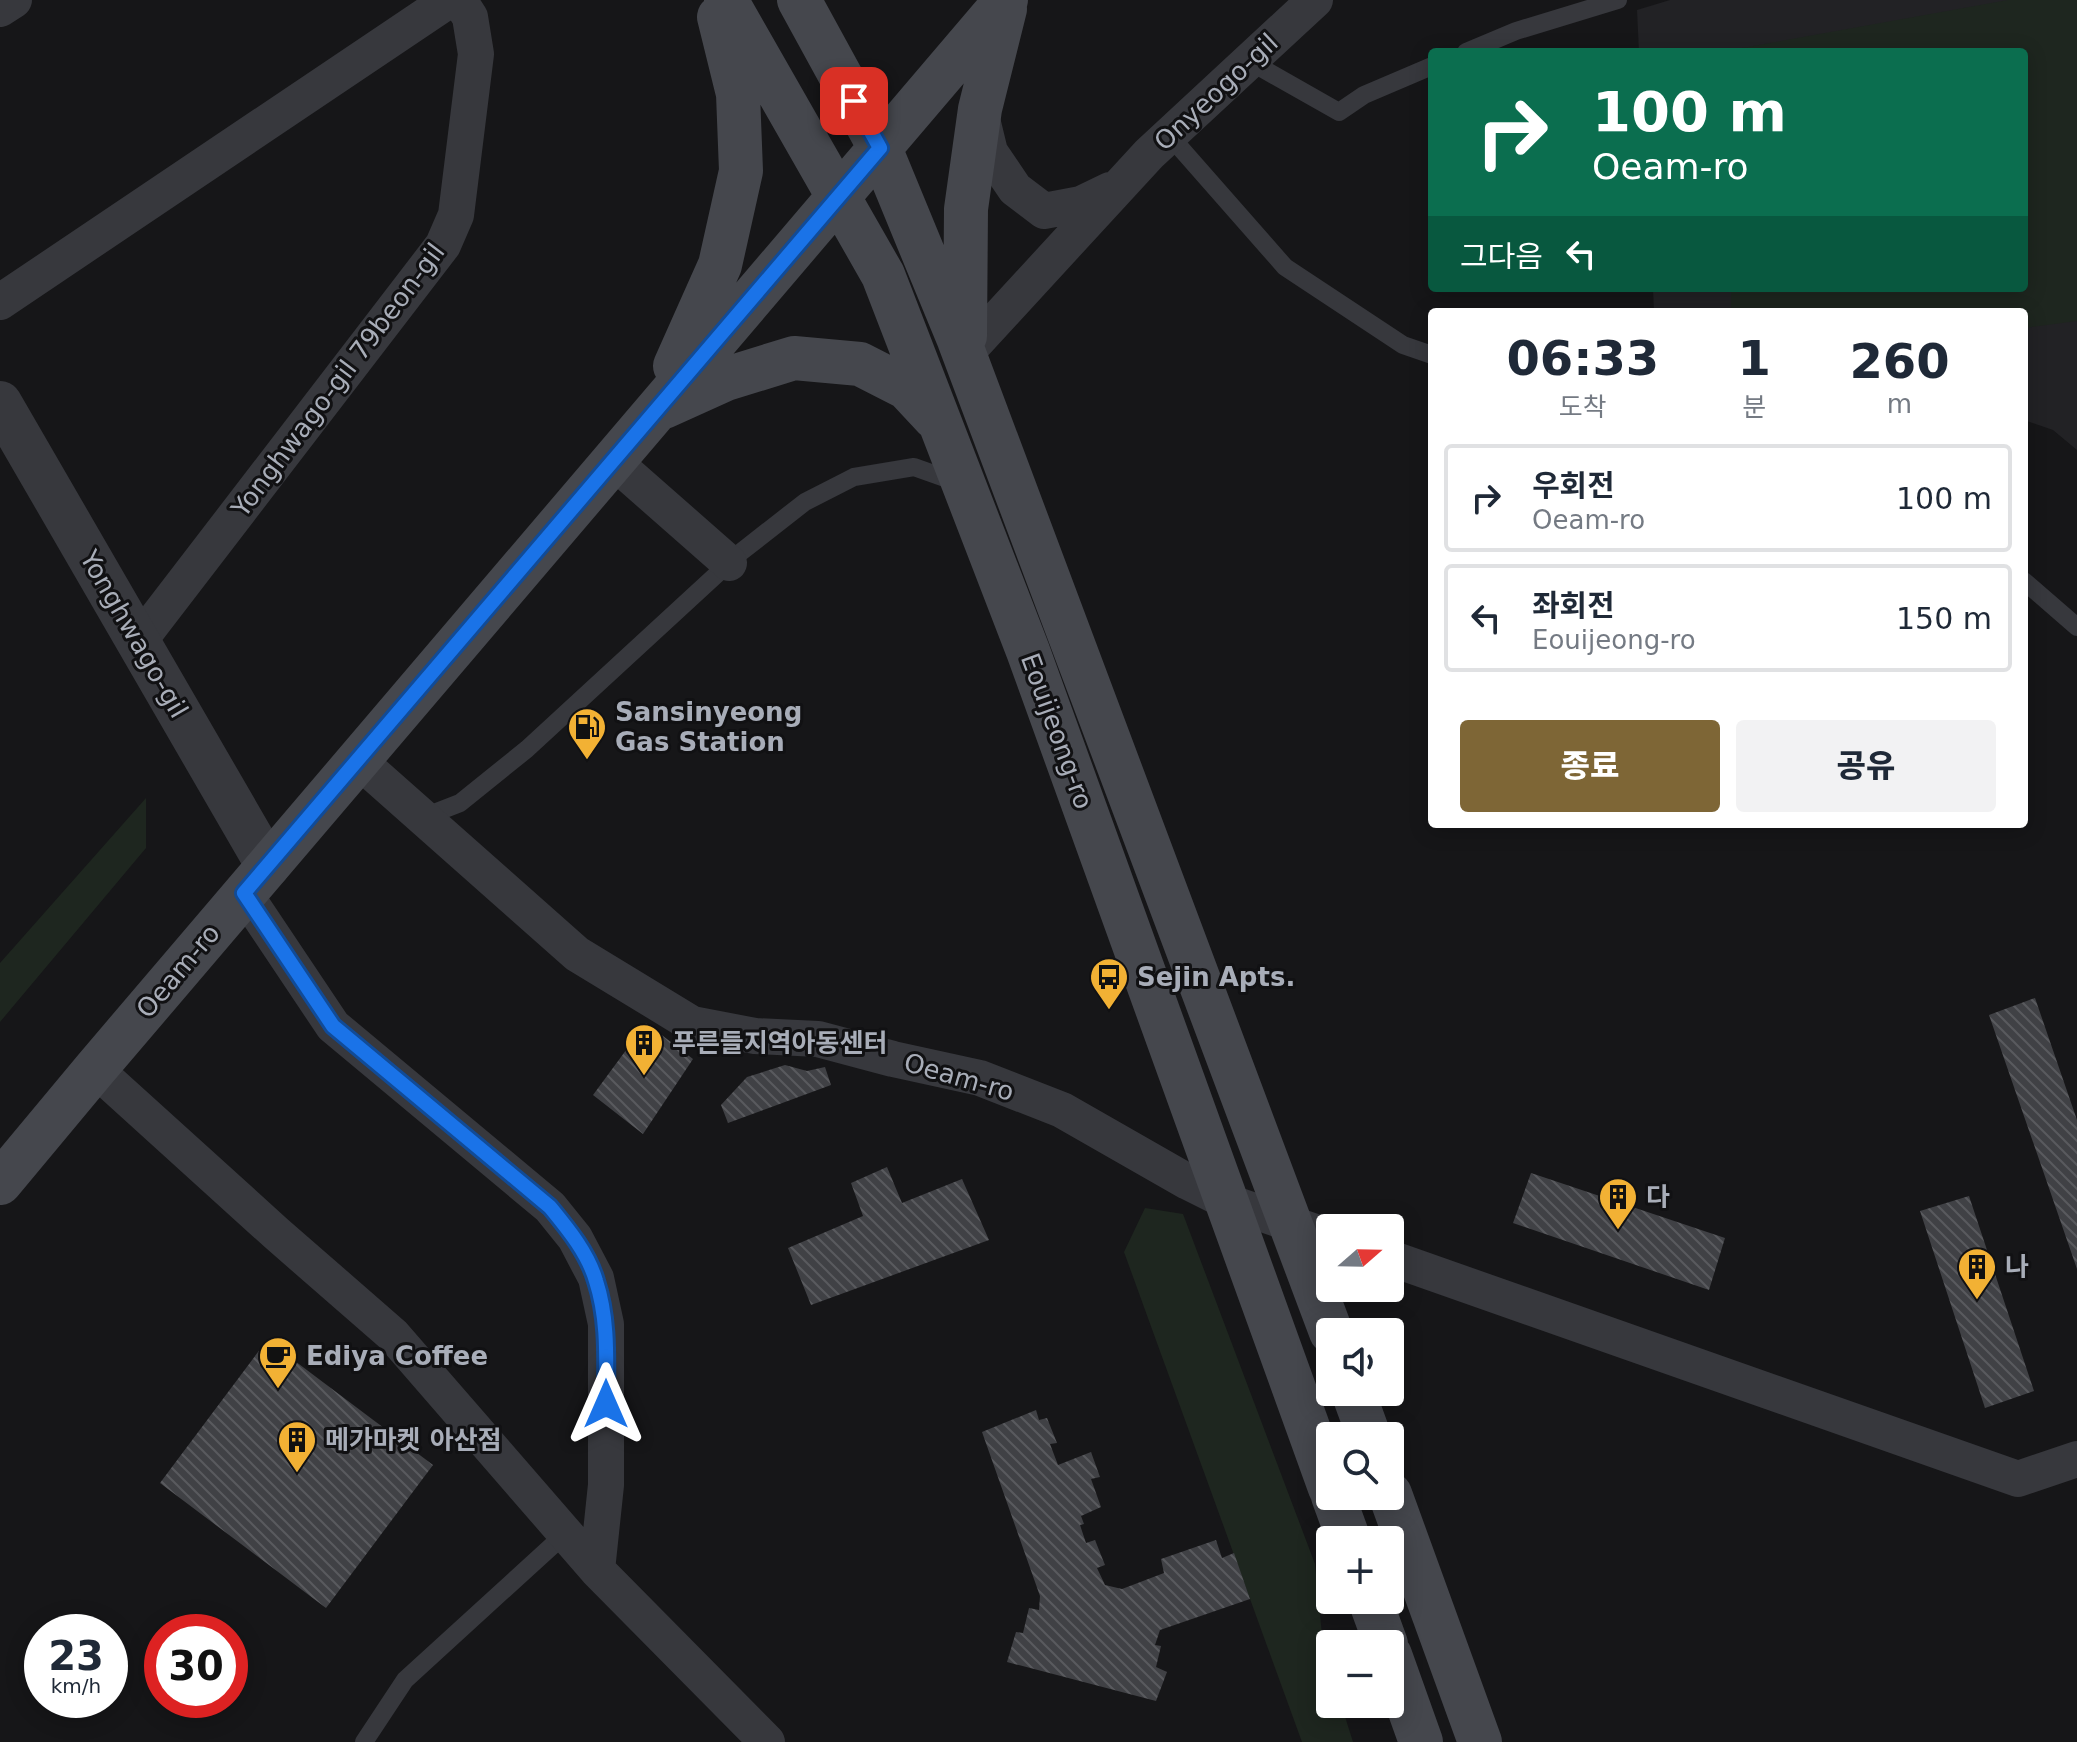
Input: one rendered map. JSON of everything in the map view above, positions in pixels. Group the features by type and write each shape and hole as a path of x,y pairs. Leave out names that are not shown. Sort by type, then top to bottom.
{"main road":[{"path":"655,411 720,265 741,171 738,94 713,0"},
{"name":"Eouijeong-ro","path":"726,0 883,275 1028,651 1316,1449"},
{"name":"Eouijeong-ro","path":"799,0 880,148 965,354 1311,1230 1328,1318"},
{"path":"965,354 966,209 980,109 1007,0"},
{"name":"Oeam-ro","path":"0,1183 1007,0"},
{"path":"655,411 726,379 794,358 860,364 907,388 941,425"},
{"path":"1396,1510 1480,1742"},
{"path":"1404,1694 1421,1742"}],"street":[{"path":"0,9 14,0"},
{"path":"0,302 449,0"},
{"name":"Yonghwago-gil 79beon-gil","path":"139,641 443,245 456,215 476,54 470,17 459,0"},
{"name":"Onyeogo-gil","path":"965,354 1169,135 1315,0"},
{"name":"Onyeogo-gil","path":"980,109 990,152 1015,189 1044,211 1081,204 1119,186"},
{"name":"Yonghwago-gil","path":"0,403 139,641 256,880"},
{"path":"613,461 729,563"},
{"name":"Oeam-ro","path":"358,760 577,954 692,1024 755,1036 818,1039 980,1078 1062,1110 1228,1202 1311,1230"},
{"path":"256,880 333,1026 550,1207 575,1238 596,1278 606,1324 606,1485 597,1570"},
{"path":"95,1069 393,1335 597,1570 767,1742"},
{"path":"1404,1263 2018,1479 2077,1459"}],"lane":[{"path":"1476,48 1516,31 1618,0"},
{"path":"1249,61 1339,112 1364,95 1428,68"},
{"path":"1169,135 1285,267 1403,345 1428,354"},
{"path":"424,817 460,803 527,749 741,552 805,502 854,477 914,467 964,484"},
{"path":"2028,584 2077,627"},
{"path":"364,1742 405,1680 565,1534"}],"shaded area":[{"path":"1670,0 2077,0 2077,450 2053,430 2028,421 2028,308 1654,308 1653,292 2028,292 2028,48 1639,48 1637,10"},
{"path":"2008,0 2077,0 2077,321 2028,327 2028,308 1731,308 1731,292 2028,292 2028,48 1742,48"},
{"path":"146,798 146,848 0,1022 0,963"},
{"path":"1145,1208 1183,1214 1315,1564 1316,1614 1320,1614 1322,1630 1316,1630 1316,1718 1345,1718 1353,1742 1302,1742 1124,1252"}],"building":[{"path":"2035,998 2077,1120 2077,1269 1989,1015"},
{"name":"푸른들지역아동센터","path":"646,1023 693,1059 643,1134 593,1095"},
{"path":"785,1065 807,1071 825,1067 831,1085 728,1123 721,1105 747,1077"},
{"path":"887,1167 902,1203 962,1179 989,1240 811,1305 788,1248 863,1216 851,1183"},
{"name":"다","path":"1531,1173 1725,1238 1709,1290 1513,1223"},
{"name":"나","path":"1969,1196 2034,1391 1985,1408 1920,1211"},
{"name":"메가마켓 아산점","path":"267,1340 433,1465 326,1608 160,1483"},
{"path":"1036,1410 1039,1420 1047,1418 1057,1443 1050,1444 1058,1465 1091,1452 1100,1477 1091,1479 1101,1507 1081,1516 1084,1524 1080,1525 1086,1543 1095,1540 1105,1565 1097,1568 1105,1585 1122,1589 1164,1573 1161,1559 1216,1540 1222,1558 1234,1553 1250,1599 1160,1630 1155,1645 1161,1646 1156,1667 1167,1672 1156,1701 1007,1662 1016,1632 1023,1633 1029,1608 1039,1610 1040,1596 982,1432"}],"place":[{"name":"Sansinyeong Gas Station","path":"587,761"},
{"name":"Sejin Apts.","path":"1109,1011"},
{"name":"푸른들지역아동센터","path":"644,1077"},
{"name":"다","path":"1618,1231"},
{"name":"나","path":"1977,1301"},
{"name":"Ediya Coffee","path":"278,1390"},
{"name":"메가마켓 아산점","path":"297,1474"}],"route":[{"path":"606,1404 606,1324 596,1278 575,1238 550,1207 333,1026 244,893 880,148 854,101"}]}
